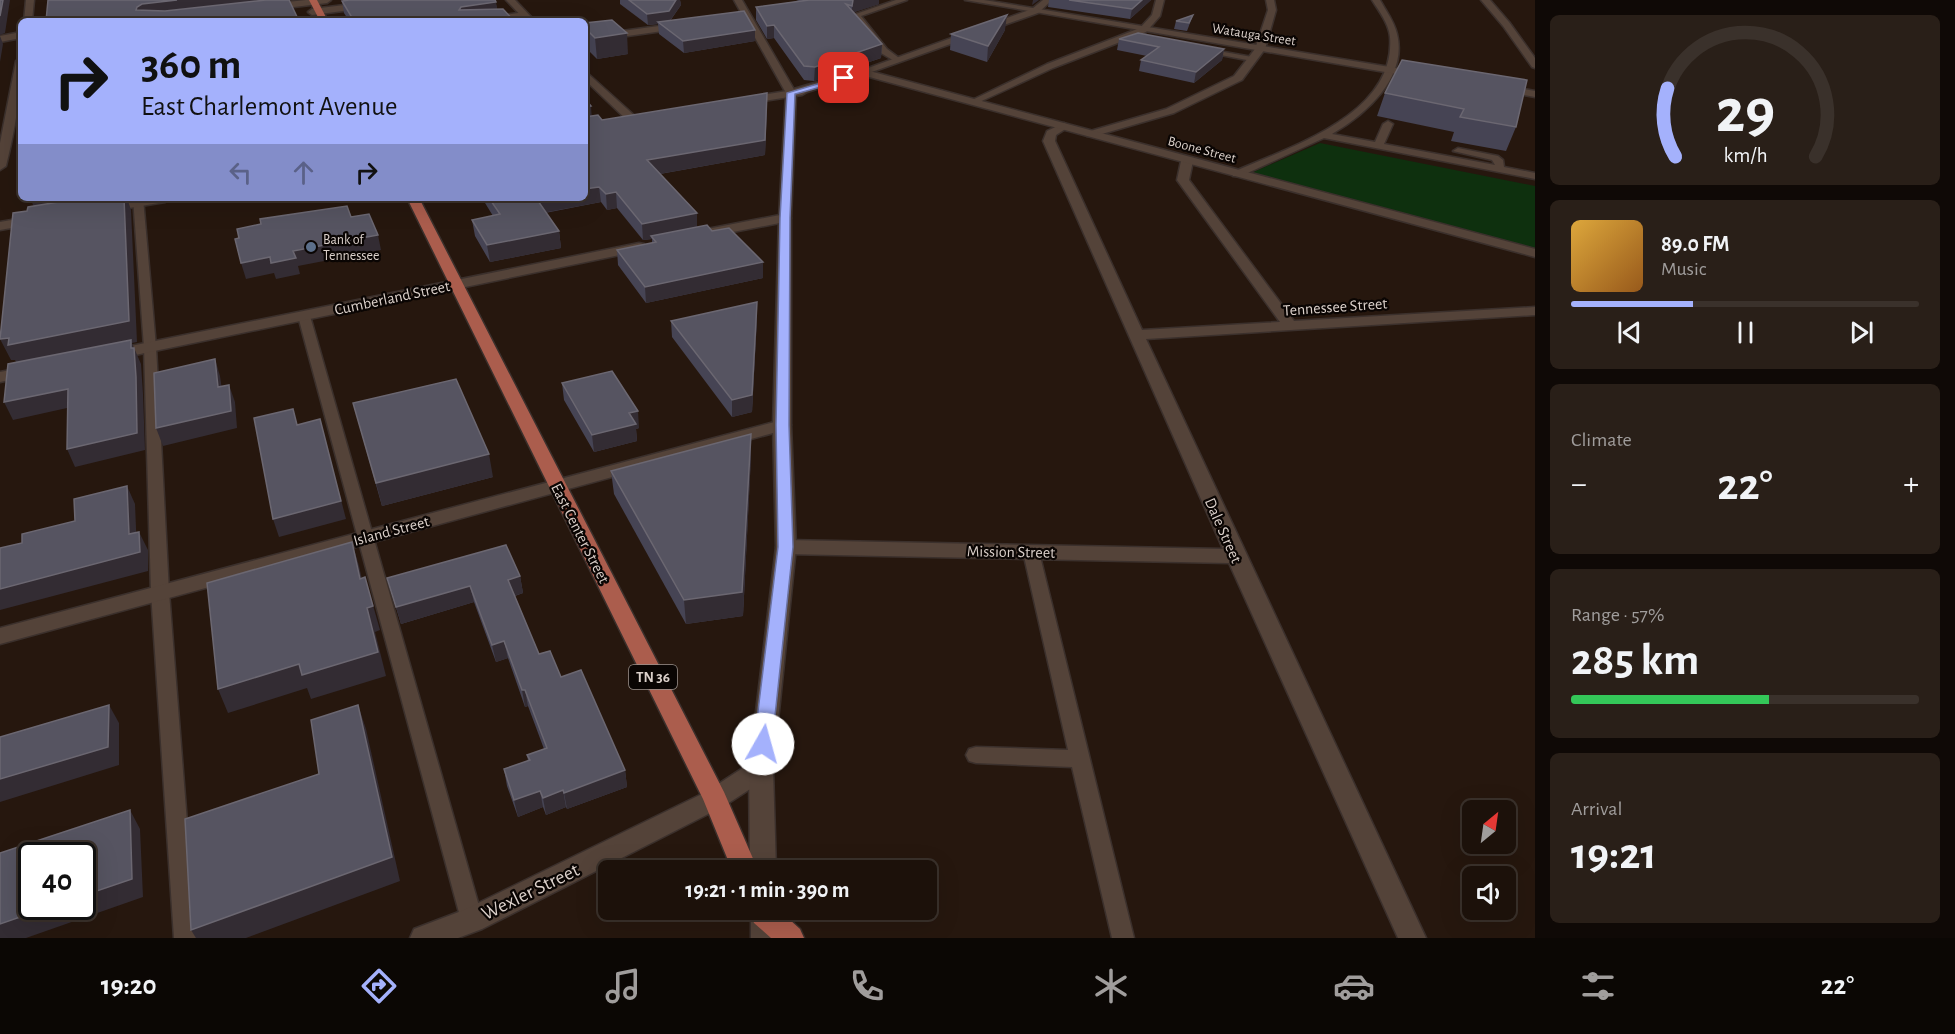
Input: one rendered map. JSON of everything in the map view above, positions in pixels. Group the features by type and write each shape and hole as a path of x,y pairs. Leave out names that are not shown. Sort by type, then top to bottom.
{"main road":[{"path":"314,1 322,18"},
{"name":"East Center Street","path":"414,201 715,800 741,860"},
{"path":"767,920 790,938"}],"street":[{"path":"28,18 30,0"},
{"path":"253,9 327,0"},
{"path":"262,17 405,0"},
{"path":"510,0 528,17"},
{"path":"738,0 742,17 791,93 785,218 782,425 786,547 761,769 763,860"},
{"name":"Watauga Street","path":"969,0 1434,77"},
{"path":"791,93 862,72 1035,11 1048,0"},
{"path":"1091,134 1170,111 1238,78 1260,49 1272,10 1270,0"},
{"path":"1485,0 1506,24 1535,65"},
{"path":"588,39 693,24"},
{"name":"Boone Street","path":"862,72 1535,253"},
{"path":"588,78 632,120"},
{"path":"0,164 18,83"},
{"path":"870,86 901,88 957,98"},
{"path":"731,103 791,93 854,87"},
{"path":"1490,87 1535,94"},
{"name":"Dale Street","path":"1064,126 1051,133 1049,141 1236,556 1412,938"},
{"path":"1187,161 1183,180 1291,327"},
{"path":"92,210 133,201"},
{"path":"0,226 46,218"},
{"path":"687,237 785,218"},
{"name":"Cumberland Street","path":"92,359 653,244"},
{"name":"Tennessee Street","path":"1137,335 1535,311"},
{"path":"0,377 46,368"},
{"name":"Island Street","path":"0,636 782,425"},
{"name":"Mission Street","path":"786,547 1236,556"},
{"name":"Wexler Street","path":"424,938 472,920 715,800 761,769"}],"lane":[{"path":"896,60 884,51 857,15 903,0"},
{"path":"972,102 1050,66 1143,30 1156,16 1160,0"},
{"path":"1237,174 1324,135 1358,112 1379,92 1393,58 1394,37 1390,23 1376,0"},
{"path":"513,18 528,17"},
{"path":"1125,36 1148,40"},
{"path":"1194,49 1252,59"},
{"path":"1378,147 1388,124"},
{"path":"1324,135 1535,176"},
{"path":"138,201 150,347 160,592 186,938"},
{"path":"304,316 472,920"},
{"path":"1031,552 1123,938"},
{"path":"976,754 1080,759"}],"green space":[{"path":"1320,143 1535,186 1535,249 1251,173"}],"building":[{"path":"0,0 3,0 0,16"},
{"path":"48,0 177,0 142,4 136,10 165,11 266,0 289,0 298,18 46,18"},
{"path":"495,0 496,2 461,7 459,10 503,9 511,18 352,18 342,1"},
{"path":"629,0 676,0 669,11 647,14"},
{"path":"809,0 853,0 852,6 846,4 882,44 815,67 804,66 774,25 767,26 756,7"},
{"path":"1069,0 1142,0 1132,9"},
{"path":"744,11 755,30 683,41 658,22"},
{"path":"1007,15 988,46 951,34"},
{"path":"1193,15 1189,23 1176,21"},
{"path":"612,20 627,33 595,38 588,31 588,23"},
{"path":"1138,33 1224,49 1196,72 1141,60 1159,47 1119,39"},
{"path":"1402,60 1527,80 1516,127 1460,117 1464,109 1385,93"},
{"path":"767,93 765,140 647,160 697,213 642,224 616,192 606,194 599,187 588,189 588,117 598,115 602,120"},
{"path":"65,201 124,201 129,321 8,345 9,338 0,339 13,213 27,211 28,207"},
{"path":"491,201 538,201 559,231 487,245 472,220 500,214"},
{"path":"347,206 351,217 369,214 378,235 293,251 296,258 271,263 270,257 241,263 235,239 239,238 237,229 261,224 260,219"},
{"path":"707,225 712,231 729,228 763,262 645,287 617,250 656,242 651,236"},
{"path":"757,302 752,395 732,400 671,321"},
{"path":"131,340 131,348 134,348 136,377 137,433 67,449 68,389 4,402 8,364"},
{"path":"215,359 218,387 229,385 231,411 156,428 154,373"},
{"path":"612,371 638,411 629,413 636,424 592,435 562,383"},
{"path":"456,379 489,454 376,483 353,403"},
{"path":"293,409 297,425 320,419 341,501 273,519 254,418"},
{"path":"751,434 742,592 684,600 611,471"},
{"path":"127,486 129,534 139,532 140,552 0,589 0,548 22,543 22,534 75,521 74,499"},
{"path":"352,542 360,579 365,577 373,606 367,608 378,652 302,675 299,664 218,689 207,583"},
{"path":"506,545 520,576 508,580 539,654 550,651 561,677 581,670 625,770 564,793 563,790 543,798 540,791 514,800 504,769 530,760 527,755 547,748 504,641 492,645 470,586 396,607 387,578"},
{"path":"109,705 108,747 0,779 0,737"},
{"path":"358,705 392,857 191,930 185,819 319,774 311,720"},
{"path":"130,810 132,879 96,891 96,842 33,842"},
{"path":"18,847 18,918 0,924 0,853"}],"place":[{"name":"Bank of Tennessee","path":"311,247"}],"route":[{"path":"763,744 786,547 782,425 785,218 791,93 844,78"}]}
